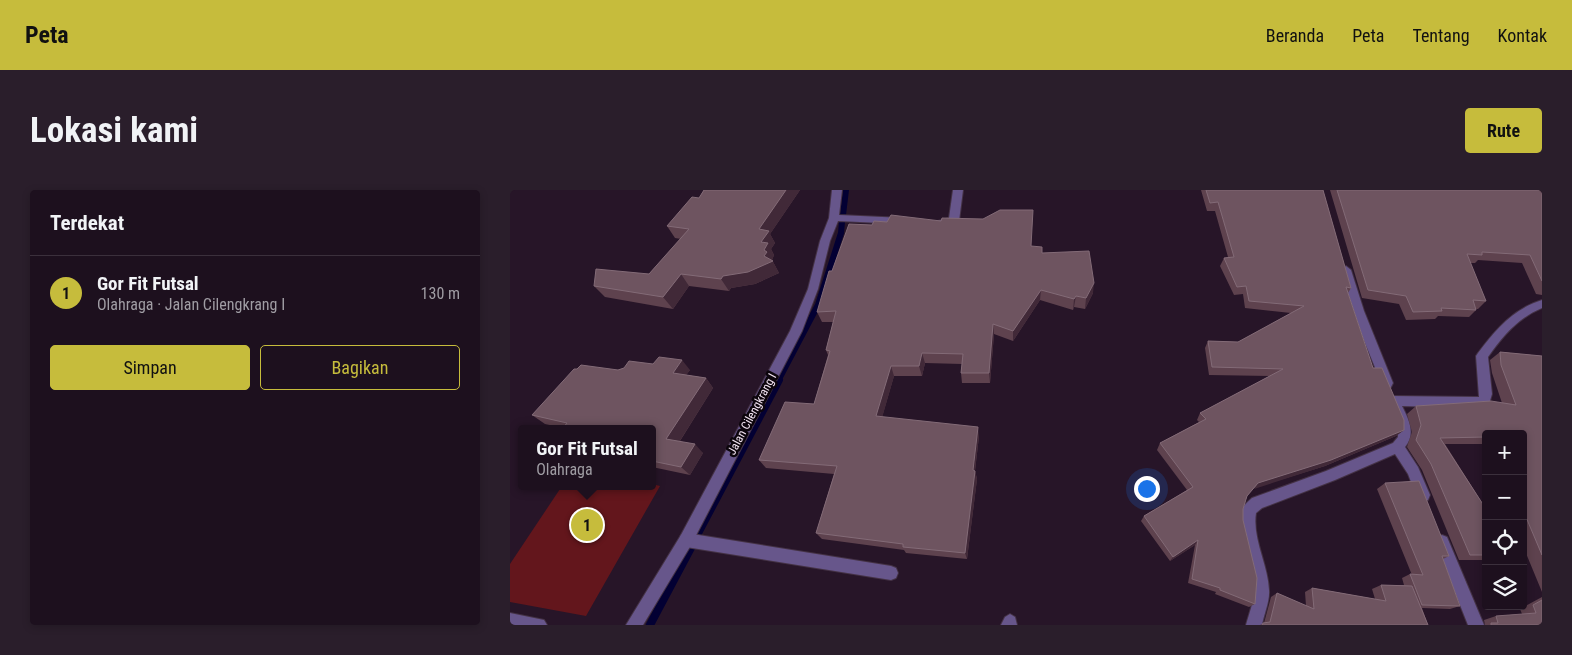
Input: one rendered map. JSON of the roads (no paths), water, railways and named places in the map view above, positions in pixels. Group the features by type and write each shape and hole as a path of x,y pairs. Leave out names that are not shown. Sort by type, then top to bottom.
{"street":[{"name":"Jalan Cilengkrang I","path":"634,625 686,540 796,331 813,289 825,241 834,218 837,190"},
{"path":"931,222 954,222 958,190"},
{"path":"834,218 912,221"},
{"path":"1254,625 1262,592 1257,559 1248,530 1249,510 1257,503 1330,476 1398,447 1405,438 1404,426 1358,311 1342,257"},
{"path":"1394,400 1478,403 1485,400 1482,356 1499,333 1524,310 1542,304"},
{"path":"1398,447 1413,471 1429,510"},
{"path":"1435,526 1476,625"},
{"path":"686,540 891,573"},
{"path":"510,622 539,625"}],"waterway":[{"path":"843,215 846,190"},
{"path":"778,381 818,305 841,233 842,222"},
{"path":"695,539 779,380"},
{"path":"650,625 693,544"}],"place":[{"name":"Gor Fit Futsal","path":"587,525"}]}
